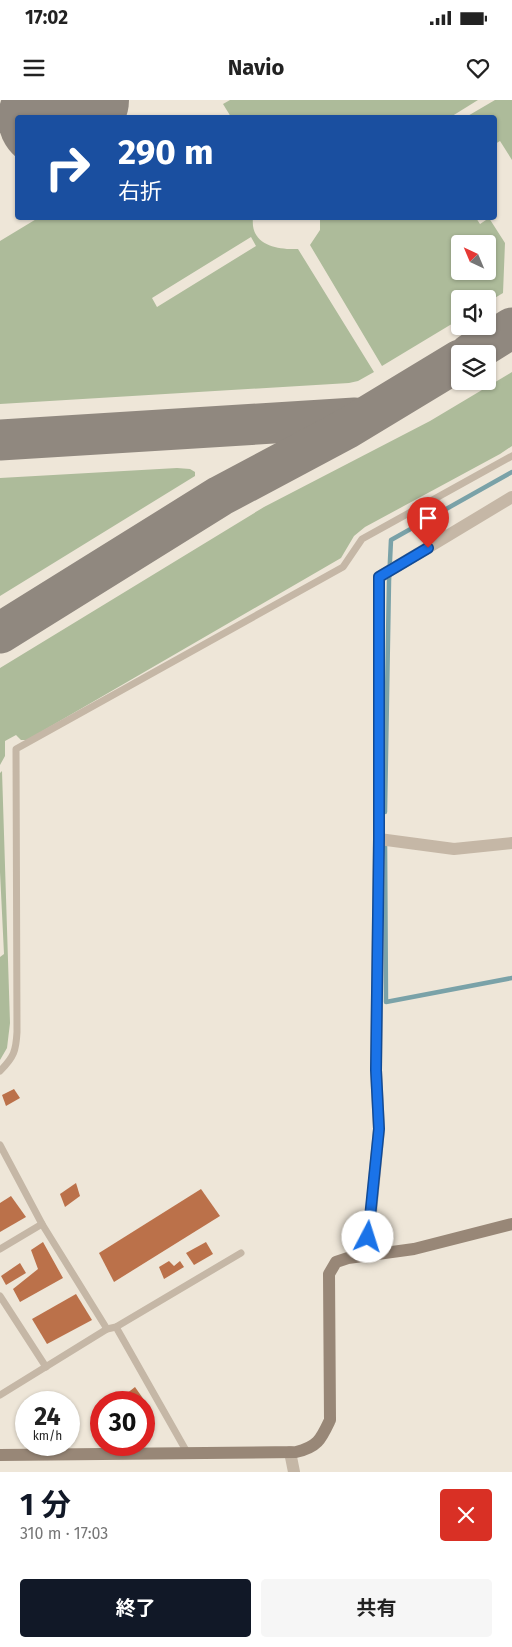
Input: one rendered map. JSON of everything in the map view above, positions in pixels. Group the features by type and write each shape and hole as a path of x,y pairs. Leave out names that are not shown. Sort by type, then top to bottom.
{"street":[{"path":"367,1255 379,1129 376,1070 379,839 379,577 512,497"},
{"path":"379,839 454,849 512,842"},
{"path":"0,1456 290,1452 310,1449 322,1436 330,1420 329,1274 336,1262 348,1258 414,1249 512,1224"},
{"path":"290,1452 294,1472"}],"lane":[{"path":"0,1071 12,1059 16,1046 17,1032 16,749 344,567 362,539 512,456"},
{"path":"0,1145 42,1224 107,1329"},
{"path":"0,1249 42,1224"},
{"path":"0,1395 107,1329 116,1327 241,1252"},
{"path":"0,1296 46,1366"},
{"path":"116,1327 188,1454"}],"green space":[{"path":"230,100 478,100 454,115 230,115 223,104"},
{"path":"495,100 512,100 512,160 500,141 497,143 497,115 469,115"},
{"path":"35,220 253,220 256,234 266,244 274,247 298,249 374,372 358,381 349,383 0,404 0,241","holes":["251,237 256,246 157,307 152,298"]},
{"path":"320,220 477,220 480,224 486,220 490,220 505,243 503,293 496,297 496,290 451,290 451,324 382,366 310,245 320,230"},
{"path":"512,372 512,446 365,527 354,536 341,558 27,740 21,740 16,735 5,741 5,756 0,765 0,668 264,507 430,421 482,390 496,390 496,382"},
{"path":"177,468 190,469 195,472 195,476 0,596 0,478"},
{"path":"2,771 10,1023 7,1048 0,1060 0,957 4,954 0,872 0,773"}],"building":[{"path":"14,1089 20,1098 6,1106 2,1095"},
{"path":"76,1183 80,1196 65,1207 60,1194"},
{"path":"201,1189 220,1216 114,1282 99,1253"},
{"path":"11,1196 26,1217 0,1232 0,1203"},
{"path":"43,1242 63,1278 20,1302 13,1289 38,1269 31,1250"},
{"path":"206,1242 213,1254 194,1265 186,1253"},
{"path":"169,1261 174,1266 180,1261 184,1267 164,1279 159,1267"},
{"path":"20,1263 26,1273 6,1285 1,1276"},
{"path":"76,1294 92,1320 47,1344 32,1319"},
{"path":"135,1387 138,1391 130,1391"}],"waterway":[{"path":"385,812 391,540 512,472"},
{"path":"385,840 386,1002 512,978"}],"taxiway":[{"path":"485,345 512,328"},
{"path":"0,633 220,496 346,429 451,365"},
{"path":"0,440 355,418"}],"runway":[{"path":"54,115 78,100"}],"route":[{"path":"368,1237 379,1129 376,1070 379,839 379,577 428,548"}]}
